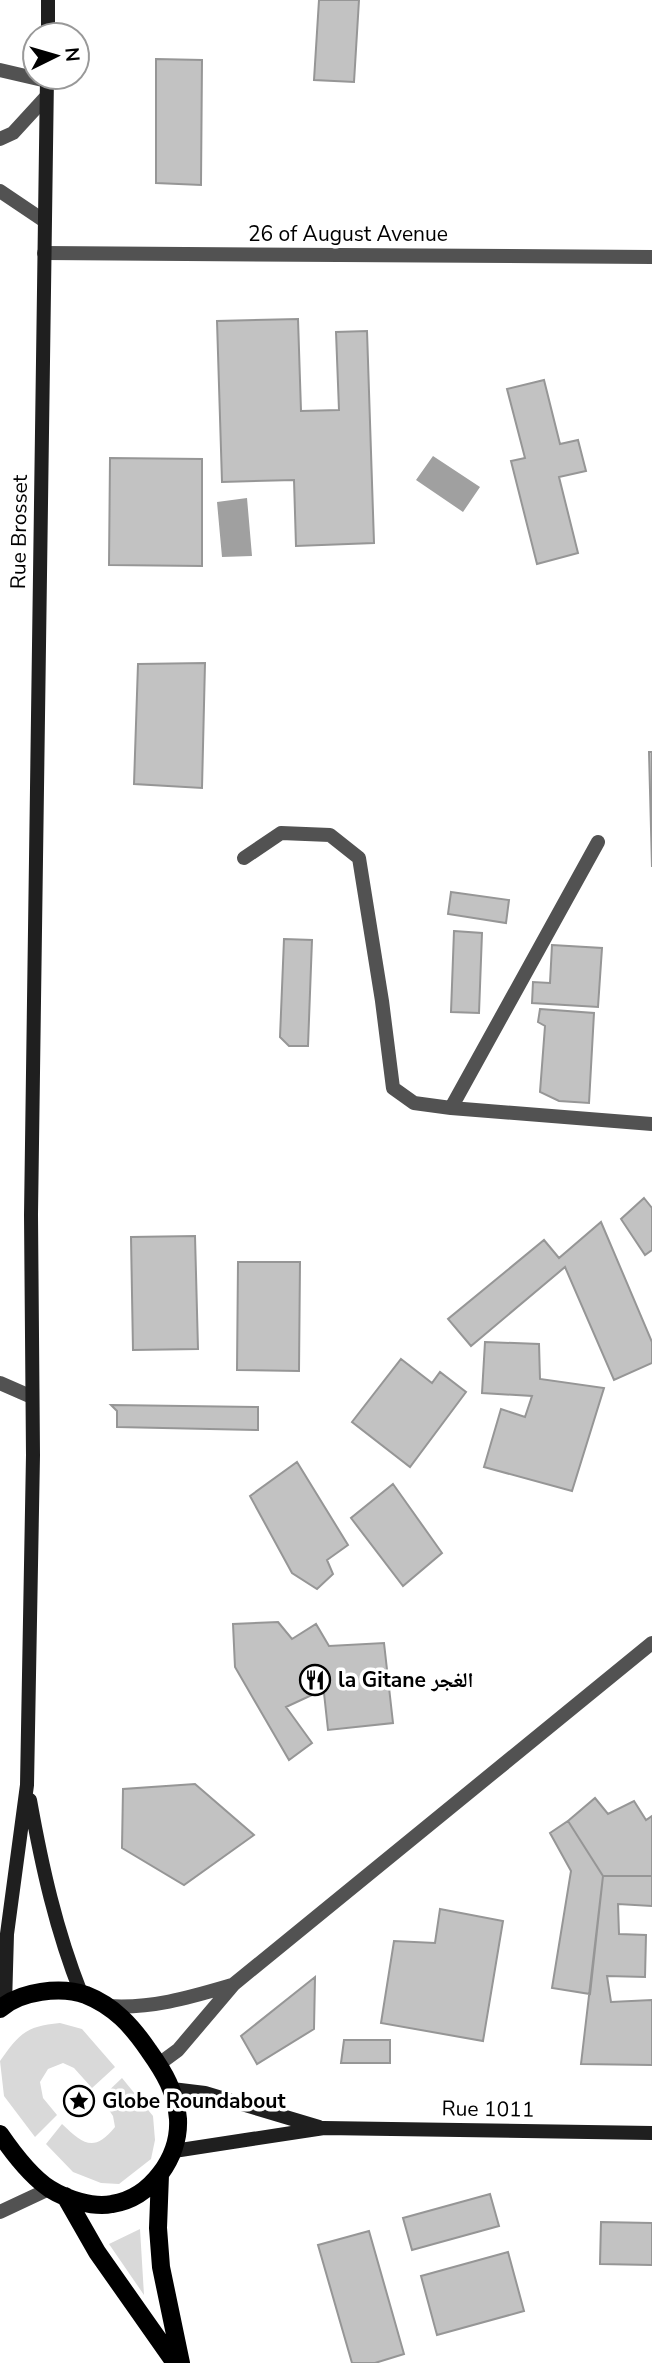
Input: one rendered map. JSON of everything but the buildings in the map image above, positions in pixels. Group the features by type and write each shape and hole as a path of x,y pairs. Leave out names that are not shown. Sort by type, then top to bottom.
{"main road":[{"path":"48,0 48,21"},
{"name":"Rue Brosset","path":"27,1785 46,91"},
{"path":"27,1785 52,1908 64,1951 81,1993"},
{"path":"2,2007 6,1934 27,1785"},
{"path":"2,2007 29,1993 81,1993 108,2006 137,2032 172,2089 178,2120 174,2151 160,2175 140,2193 112,2204 86,2203 57,2192"},
{"name":"Rue 1011","path":"172,2089 205,2094 324,2128"},
{"name":"Rue 1011","path":"174,2151 324,2128 652,2133"},
{"path":"0,2134 12,2152 57,2192 175,2363"},
{"path":"160,2175 158,2228 161,2267 181,2363"}],"street":[{"path":"0,70 21,74"},
{"path":"0,139 13,133 46,97"},
{"path":"0,191 43,220"},
{"name":"26 of August Avenue","path":"44,253 652,257"},
{"path":"244,859 281,833 330,835 359,858 393,1088 414,1103 652,1124"},
{"path":"451,1108 598,842"},
{"path":"0,1383 32,1397"},
{"path":"159,2064 178,2050 234,1984 652,1643"},
{"path":"108,2006 132,2008 157,2005 234,1984"},
{"path":"0,2212 57,2192"}],"shaded area":[{"path":"433,456 480,487 463,512 416,480"},
{"path":"247,498 252,556 222,557 217,502"},
{"path":"60,2023 82,2029 115,2067 92,2088 74,2068 63,2063 48,2069 40,2082 43,2098 57,2115 35,2137 4,2096 0,2061 24,2033 39,2026"},
{"path":"122,2078 153,2116 155,2140 151,2159 119,2184 101,2183 73,2172 46,2144 62,2124 76,2137 89,2143 95,2143 108,2135 115,2127 113,2116 101,2098"},
{"path":"140,2229 144,2295 109,2244"}],"place":[{"name":"la Gitane الغجر","path":"315,1680"},
{"name":"Globe Roundabout","path":"79,2101"}]}
